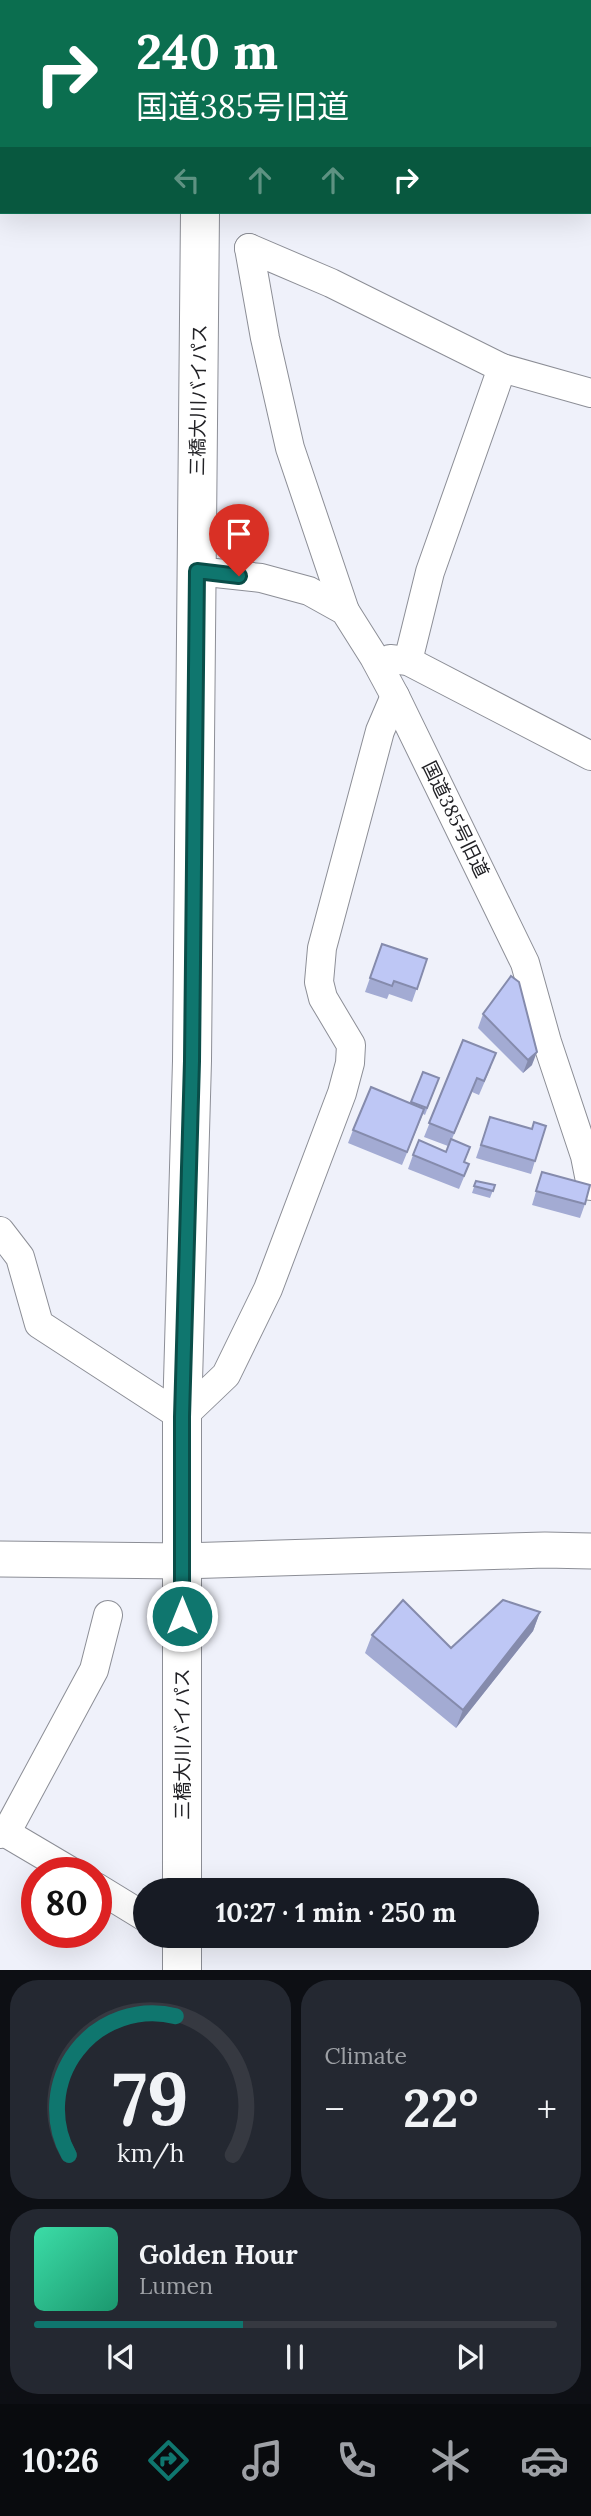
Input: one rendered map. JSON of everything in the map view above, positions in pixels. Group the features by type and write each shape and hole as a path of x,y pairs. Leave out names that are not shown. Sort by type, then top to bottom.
{"highway":[{"name":"三橋大川バイパス","path":"182,1878 182,1417 192,1061 200,214"}],"street":[{"path":"345,611 290,448 265,338 249,248 331,283 502,368 590,388"},
{"path":"408,661 430,572 502,368"},
{"name":"国道385号旧道","path":"197,571 261,578 309,591 345,611 395,696 525,962 547,1042 585,1156 591,1186"},
{"path":"374,657 408,661 591,756"},
{"path":"0,1231 20,1257 39,1324 182,1417 226,1375 268,1289 342,1093 350,1063 351,1045 323,998 318,982 322,948 380,731 395,696"},
{"path":"0,1559 182,1561 531,1550 591,1551"},
{"path":"45,1857 3,1833 94,1670 108,1615"},
{"path":"112,1897 133,1910"}],"building":[{"path":"382,944 427,959 417,989 394,981 392,986 370,978"},
{"path":"511,976 519,982 537,1052 528,1060 483,1014"},
{"path":"463,1040 496,1053 484,1081 477,1078 454,1133 429,1123"},
{"path":"423,1072 439,1078 427,1108 411,1102"},
{"path":"371,1087 424,1109 407,1152 353,1130"},
{"path":"490,1117 532,1129 534,1122 546,1126 535,1161 481,1145"},
{"path":"451,1139 470,1147 464,1162 469,1164 464,1176 413,1155 419,1140 446,1152"},
{"path":"542,1172 590,1185 585,1204 536,1191"},
{"path":"476,1181 495,1185 493,1191 474,1186"},
{"path":"403,1600 451,1648 503,1600 540,1612 463,1710 372,1635"}],"route":[{"path":"182,1616 182,1417 192,1061 197,571 239,576"}]}
